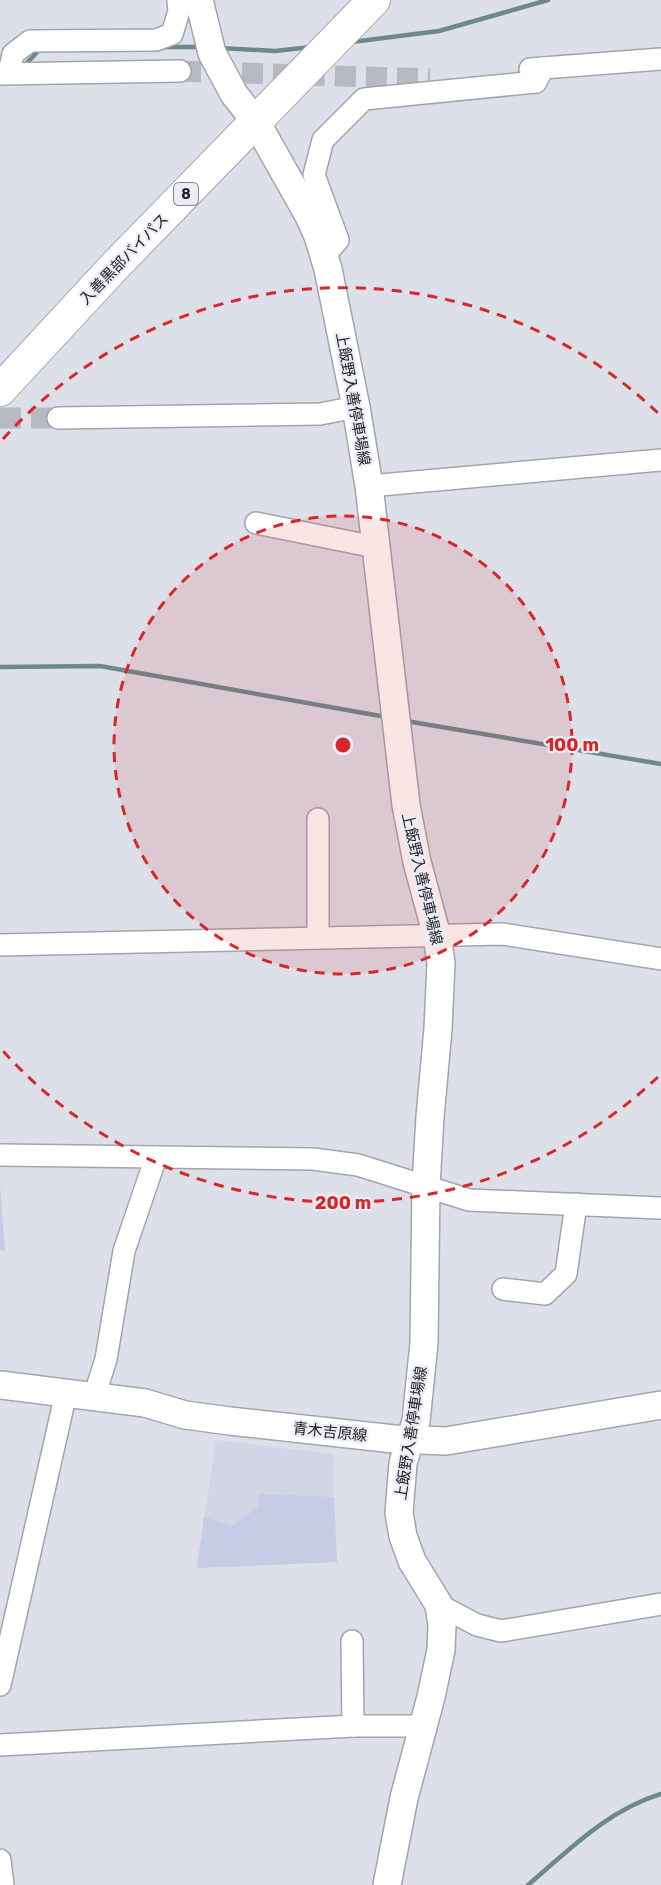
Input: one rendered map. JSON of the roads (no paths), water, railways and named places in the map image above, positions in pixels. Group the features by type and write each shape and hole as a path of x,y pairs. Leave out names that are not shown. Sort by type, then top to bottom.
{"highway":[{"name":"入善黒部バイパス","path":"0,390 114,267 374,0"}],"main road":[{"name":"上飯野入善停車場線","path":"199,0 212,53 234,94 256,122 308,214 324,256 356,407 369,486 406,805 417,862 437,936 441,963 426,1185 424,1343 416,1421 403,1462 399,1513 403,1536 412,1561 439,1605 442,1625 441,1650 424,1726 404,1798 387,1885"},
{"name":"青木吉原線","path":"0,1385 145,1403 185,1415 218,1420 446,1441 661,1405"}],"street":[{"path":"178,0 179,11 171,34 156,40 30,41 13,54 5,74 180,71"},
{"path":"430,79 661,59"},
{"path":"324,256 338,240 315,175 322,140 364,99 536,82 543,68"},
{"path":"58,418 320,414 356,407"},
{"path":"369,486 661,460"},
{"path":"256,523 375,547"},
{"path":"318,819 318,938"},
{"path":"0,945 502,934 661,959"},
{"path":"0,1155 313,1159 358,1165 469,1200 661,1208"},
{"path":"94,1397 106,1359 119,1292 124,1251 156,1157"},
{"path":"503,1289 545,1294 566,1274 576,1204"},
{"path":"0,1685 66,1394"},
{"path":"439,1605 477,1625 501,1631 661,1604"},
{"path":"352,1641 353,1726"},
{"path":"0,1745 353,1726 424,1726"},
{"path":"0,1860 3,1885"}],"waterway":[{"path":"352,42 439,31 548,0"},
{"path":"163,47 200,47"},
{"path":"220,48 275,51 311,47"},
{"path":"24,66 41,48"},
{"path":"0,667 100,666 386,717"},
{"path":"406,721 661,764"},
{"path":"528,1885 606,1821 642,1801 661,1794"}],"tunnel":[{"path":"180,71 430,79"},
{"path":"0,418 58,418"}]}
